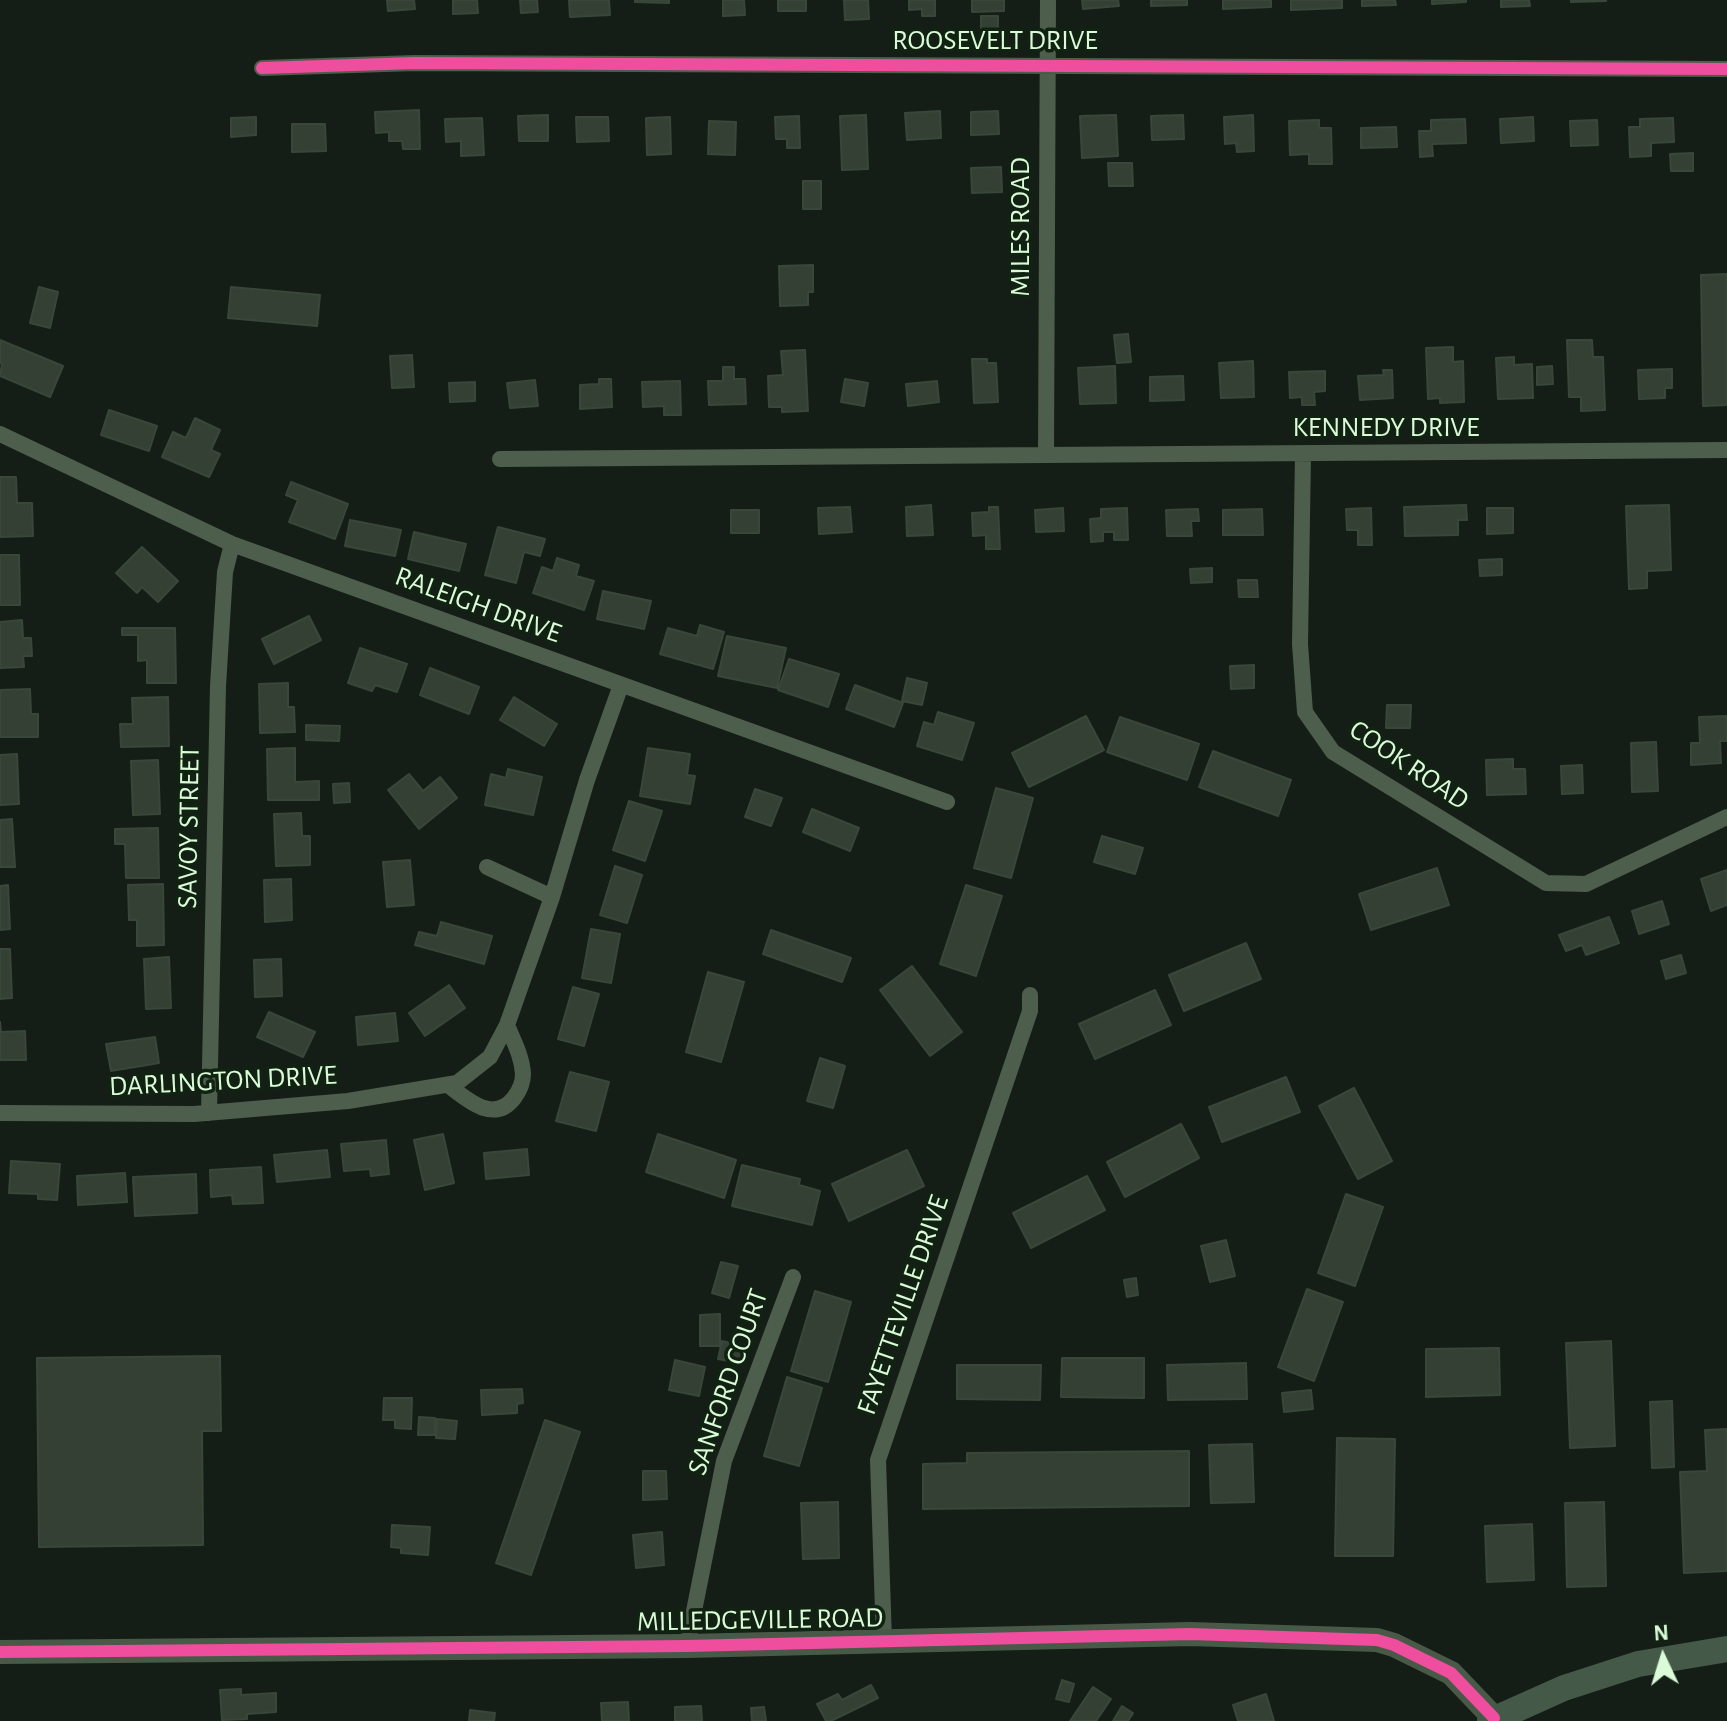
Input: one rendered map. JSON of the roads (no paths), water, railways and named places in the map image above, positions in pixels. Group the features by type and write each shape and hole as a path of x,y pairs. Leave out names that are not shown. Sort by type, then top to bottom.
{"main road":[{"name":"MILLEDGEVILLE ROAD","path":"1492,1720 1564,1688 1638,1664 1727,1649"}],"street":[{"name":"MILES ROAD","path":"1046,454 1048,0"},
{"name":"ROOSEVELT DRIVE","path":"262,68 415,63 1727,69"},
{"name":"RALEIGH DRIVE","path":"0,434 232,544 947,802"},
{"name":"KENNEDY DRIVE","path":"500,459 1727,450"},
{"name":"COOK ROAD","path":"1303,455 1300,644 1305,712 1333,752 1546,883 1586,884 1727,817"},
{"name":"SAVOY STREET","path":"209,1113 218,686 225,572 232,544"},
{"name":"DARLINGTON DRIVE","path":"0,1113 209,1113 348,1101 457,1083 490,1057 507,1025 621,685"},
{"path":"487,867 552,897"},
{"name":"FAYETTEVILLE DRIVE","path":"884,1641 878,1460 1030,1011 1030,995"},
{"path":"448,1085 475,1106 488,1110 501,1109 513,1100 523,1083 523,1071 507,1025"},
{"name":"SANFORD COURT","path":"687,1646 724,1461 793,1277"},
{"name":"MILLEDGEVILLE ROAD","path":"0,1652 687,1646 1190,1634 1377,1640 1451,1673 1492,1720"}]}
